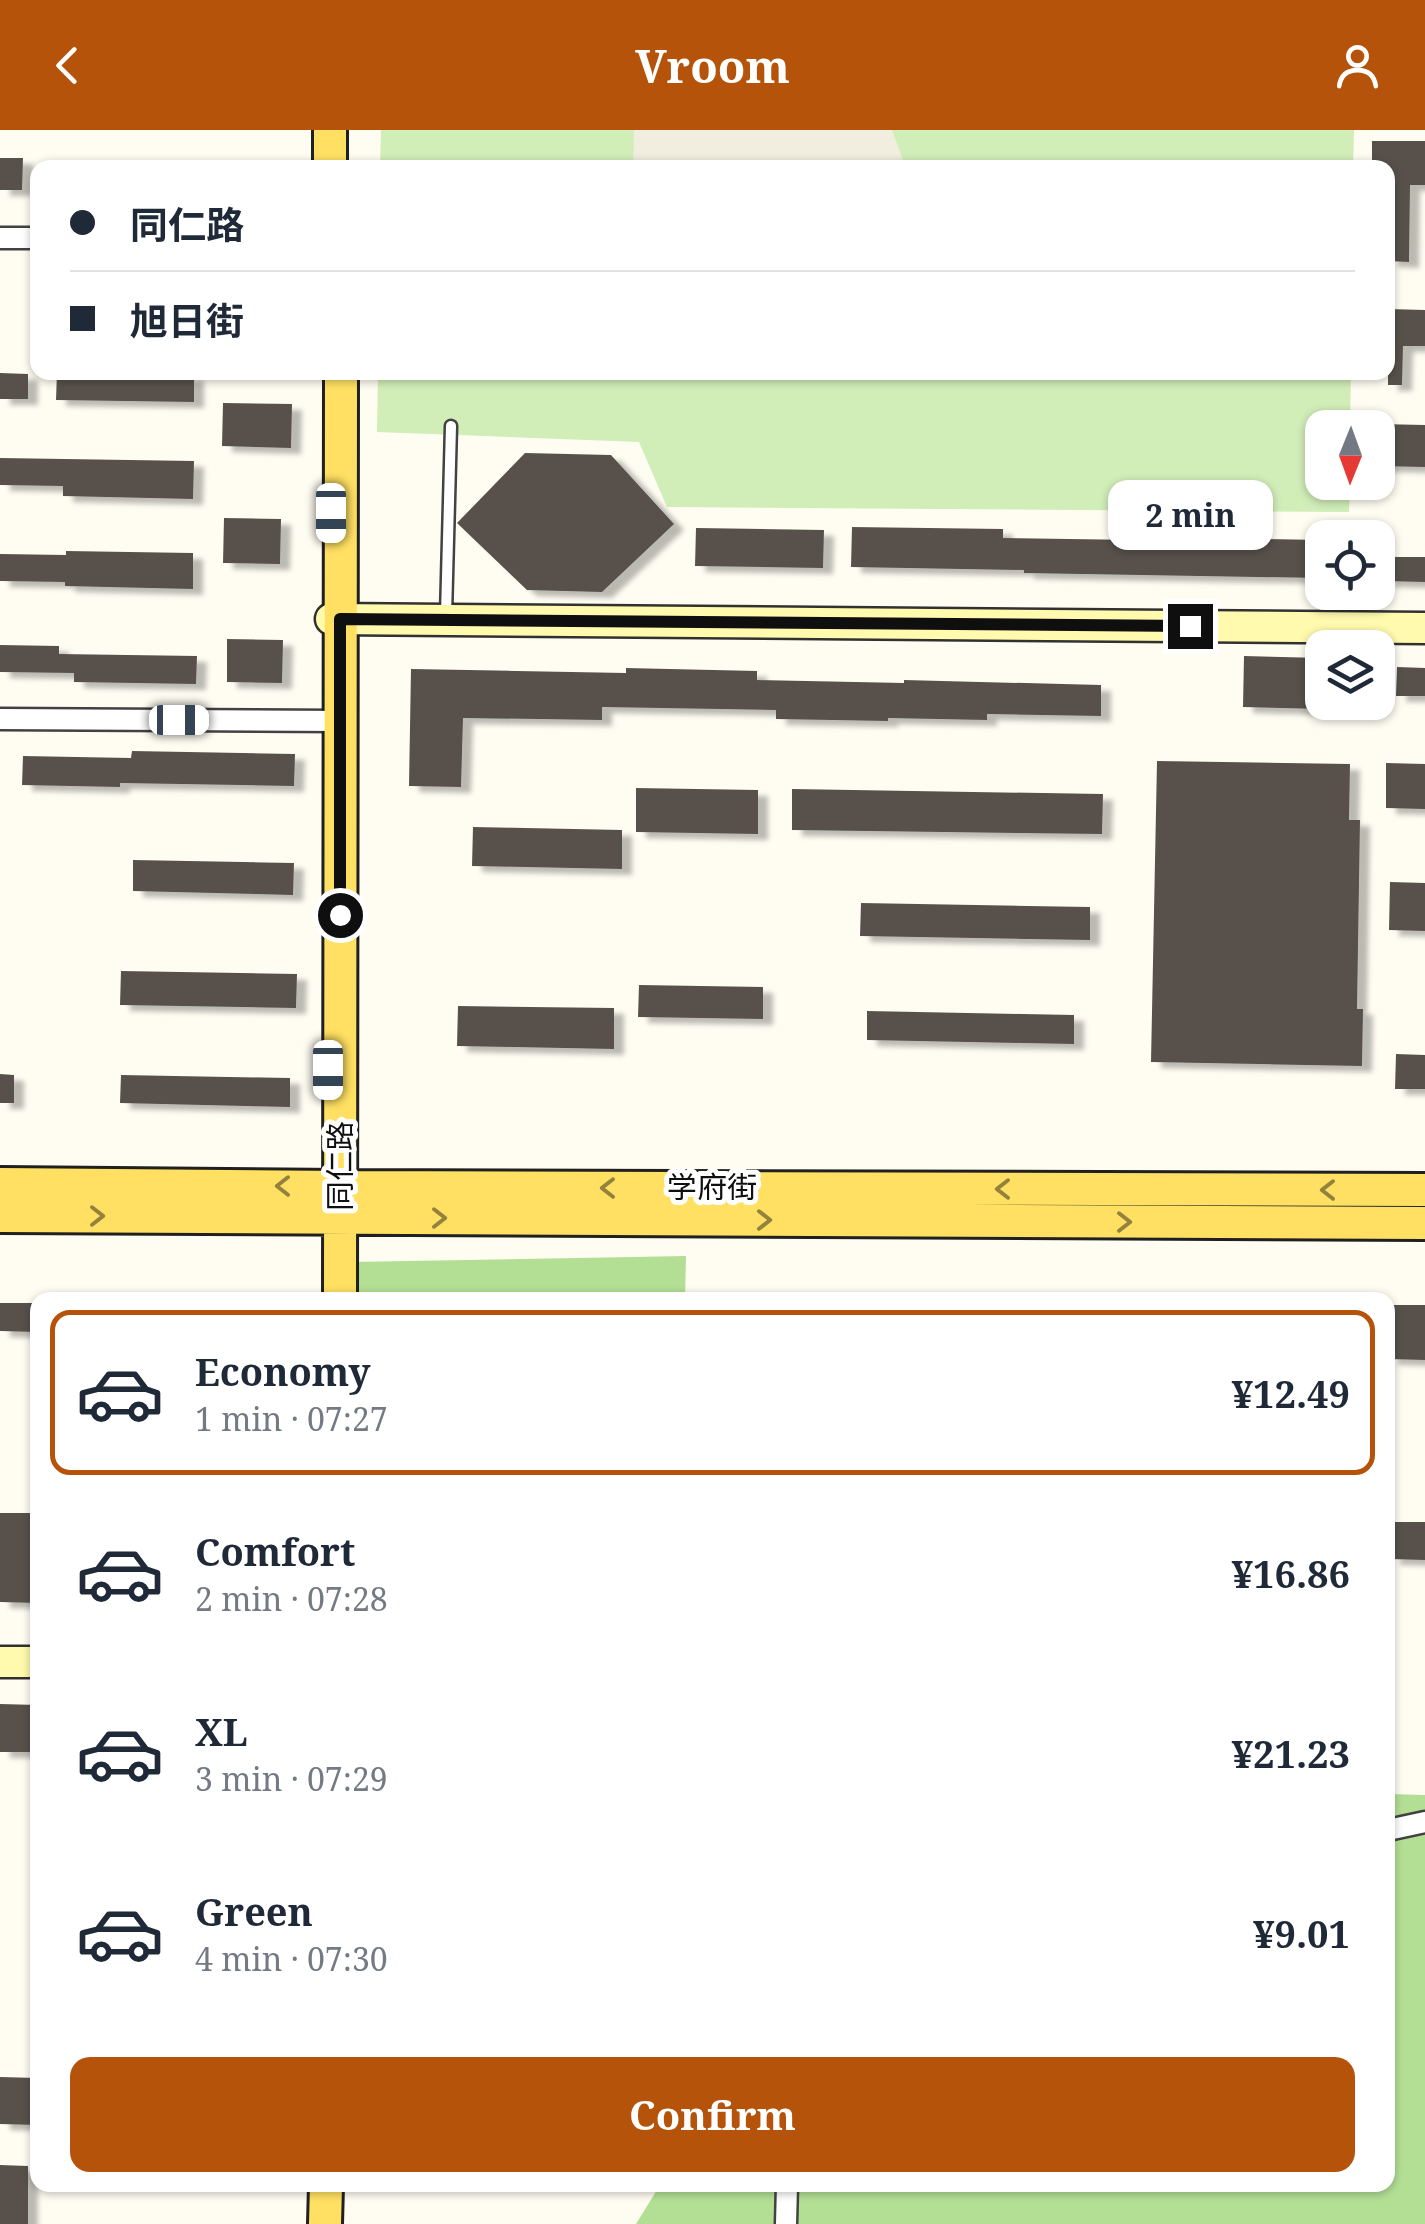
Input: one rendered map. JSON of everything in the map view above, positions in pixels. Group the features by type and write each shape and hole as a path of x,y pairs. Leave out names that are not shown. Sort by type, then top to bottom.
{"main road":[{"path":"330,130 330,160"},
{"path":"345,130 345,160"},
{"name":"同仁路","path":"331,380 336,619"},
{"name":"同仁路","path":"340,1292 335,1202 335,721 341,380"},
{"path":"336,619 1425,628"},
{"name":"学府街","path":"0,1184 335,1202 1425,1223"},
{"name":"学府街","path":"0,1216 335,1202 1425,1190"},
{"name":"同仁路","path":"327,1292 335,1202"},
{"path":"0,1662 30,1662"},
{"path":"314,2224 315,2192"},
{"path":"325,2224 326,2192"}],"street":[{"path":"0,238 30,238"},
{"path":"0,719 335,721"},
{"path":"1395,1828 1425,1822"},
{"path":"786,2224 787,2192"}],"lane":[{"path":"446,620 451,426"}],"green space":[{"path":"381,130 1354,130 1353,160 380,160"},
{"path":"378,380 1351,380 1350,410 1305,410 1305,500 1349,500 1349,512 667,507 639,442 377,432"},
{"path":"686,1256 685,1292 349,1292 349,1262"},
{"path":"1395,1794 1425,1795 1425,2224 636,2224 656,2192 1395,2192"}],"shaded area":[{"path":"634,130 892,130 903,160 633,160"}],"building":[{"path":"1372,141 1425,141 1425,185 1410,185 1409,262 1395,261 1395,160 1372,160"},
{"path":"0,158 23,158 22,190 0,190"},
{"path":"1395,309 1425,310 1425,346 1403,346 1402,385 1388,385 1388,380 1395,380"},
{"path":"0,373 28,374 28,399 0,399"},
{"path":"57,380 194,380 194,402 56,400"},
{"path":"223,403 292,404 291,448 222,446"},
{"path":"1395,424 1425,425 1425,467 1395,466"},
{"path":"525,453 611,455 674,524 602,592 527,590 457,523"},
{"path":"0,458 194,461 193,499 63,496 63,486 0,485"},
{"path":"224,518 281,519 280,564 223,563"},
{"path":"852,527 1003,529 1003,538 1305,540 1305,578 851,567"},
{"path":"696,528 824,530 823,568 695,566"},
{"path":"66,551 193,553 193,589 0,581 0,554 66,555"},
{"path":"1395,557 1425,557 1425,582 1395,581"},
{"path":"227,639 283,640 282,683 227,682"},
{"path":"0,645 59,646 59,654 197,656 196,684 74,682 74,673 0,672"},
{"path":"1244,656 1305,658 1305,709 1243,707"},
{"path":"1397,667 1425,668 1425,696 1396,696"},
{"path":"626,668 757,671 757,680 1101,685 1101,716 987,714 987,720 776,719 776,710 602,707 602,720 463,718 461,787 409,786 411,669 626,673"},
{"path":"132,751 295,754 294,786 22,785 23,756 131,758"},
{"path":"1157,761 1350,764 1349,820 1360,820 1357,1009 1363,1009 1362,1066 1151,1062"},
{"path":"1386,763 1425,764 1425,809 1386,808"},
{"path":"636,788 758,790 758,834 636,832"},
{"path":"792,789 1103,794 1102,834 792,830"},
{"path":"473,827 622,830 622,869 472,866"},
{"path":"133,860 294,863 293,895 133,891"},
{"path":"1390,882 1425,883 1425,931 1389,930"},
{"path":"861,903 1090,907 1090,940 860,936"},
{"path":"121,971 297,974 296,1008 120,1005"},
{"path":"639,985 763,987 763,1019 638,1017"},
{"path":"458,1006 614,1008 614,1049 457,1046"},
{"path":"867,1011 1074,1015 1074,1044 867,1040"},
{"path":"1396,1054 1425,1055 1425,1089 1395,1089"},
{"path":"0,1074 14,1075 14,1103 0,1103"},
{"path":"121,1075 290,1078 290,1107 120,1103"},
{"path":"0,1303 30,1303 30,1332 0,1331"},
{"path":"1395,1305 1425,1305 1425,1360 1395,1359"},
{"path":"0,1513 30,1513 30,1603 0,1602"},
{"path":"1395,1522 1425,1522 1425,1560 1395,1559"},
{"path":"0,1704 30,1705 30,1752 0,1752"},
{"path":"0,2077 30,2078 30,2125 0,2124"},
{"path":"0,2165 28,2166 28,2224 0,2224"}],"route":[{"path":"340,915 340,619 1190,626"}]}
